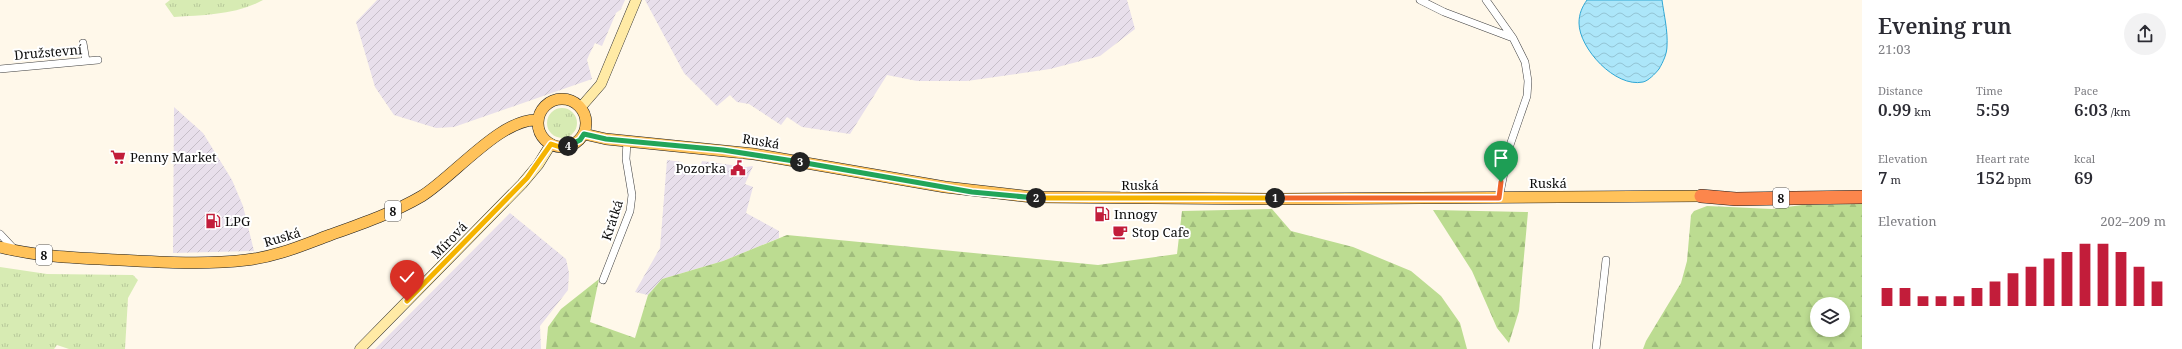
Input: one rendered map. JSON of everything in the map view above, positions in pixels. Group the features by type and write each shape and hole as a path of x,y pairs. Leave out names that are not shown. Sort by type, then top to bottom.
{"highway":[{"name":"8","path":"1701,196 1862,192"},
{"name":"8","path":"1701,196 1736,199 1862,198"}],"main road":[{"path":"559,99 572,101 581,107 586,120 584,134 580,140 568,147 551,144 540,133 538,120 545,106 559,99"},
{"name":"Ruská","path":"0,247 16,251 60,257 199,262 247,260 273,255 352,227 403,206 445,180 499,134 520,122 538,120"},
{"name":"Ruská","path":"584,134 594,138 754,154 909,182 1012,196 1123,199 1701,196"}],"street":[{"path":"581,107 601,84 636,0"},
{"path":"1420,0 1444,12 1513,38"},
{"path":"1486,0 1513,38 1525,62 1528,81 1527,96 1509,148 1499,198"},
{"path":"82,43 86,61"},
{"name":"Družstevní","path":"0,68 98,60"},
{"name":"Krátká","path":"603,280 630,211 632,195 626,159 626,141"},
{"name":"Mírová","path":"360,349 522,184 543,158 551,144"},
{"path":"0,234 16,251"},
{"path":"1596,349 1606,260"}],"shaded area":[{"path":"377,0 625,0 621,9 616,13 602,46 595,43 589,55 587,60 592,79 454,127 436,128 394,115 375,87 356,22"},
{"path":"645,0 1127,0 1135,29 1100,56 1050,69 967,81 917,81 887,75 850,134 802,127 787,117 781,125 749,104 737,102 730,95 717,106 684,73"},
{"path":"174,107 203,133 232,180 243,206 254,251 173,253"},
{"path":"667,160 682,162 682,165 700,168 702,161 746,167 753,166 745,184 753,187 746,213 779,231 779,238 723,261 662,279 648,295 635,292 660,248"},
{"path":"510,213 566,259 569,273 568,290 540,326 541,349 375,349"}],"green space":[{"path":"170,0 263,0 242,9 208,15 174,17 165,4"},
{"path":"562,108 573,112 577,123 573,134 562,138 551,134 547,123 551,112"},
{"path":"1862,204 1862,349 1643,349 1646,341 1681,283 1687,261 1691,215 1694,211 1707,206 1772,209 1802,205"},
{"path":"1272,209 1291,231 1353,247 1411,271 1441,296 1460,323 1467,349 546,349 548,327 561,309 599,279 590,322 635,338 648,295 662,279 723,261 787,235 1098,265 1177,254 1182,211"},
{"path":"1433,210 1528,212 1519,311 1509,343 1497,328 1472,271"},
{"path":"0,267 47,274 133,275 138,280 128,298 125,349 69,349 57,345 54,349 0,349"}],"water":[{"path":"1587,0 1662,0 1667,49 1659,69 1649,79 1643,82 1632,82 1621,79 1610,73 1592,54 1585,44 1579,23 1581,11"}],"place":[{"name":"Penny Market","path":"118,157"},
{"name":"Pozorka","path":"738,168"},
{"name":"Innogy","path":"1102,214"},
{"name":"LPG","path":"213,221"},
{"name":"Stop Cafe","path":"1120,232"}],"route":[{"path":"407,301 527,178 546,154 551,144 560,147 568,147 580,140 584,134 594,138 691,146 754,154 972,192 1032,198 1499,198 1501,182"}]}
